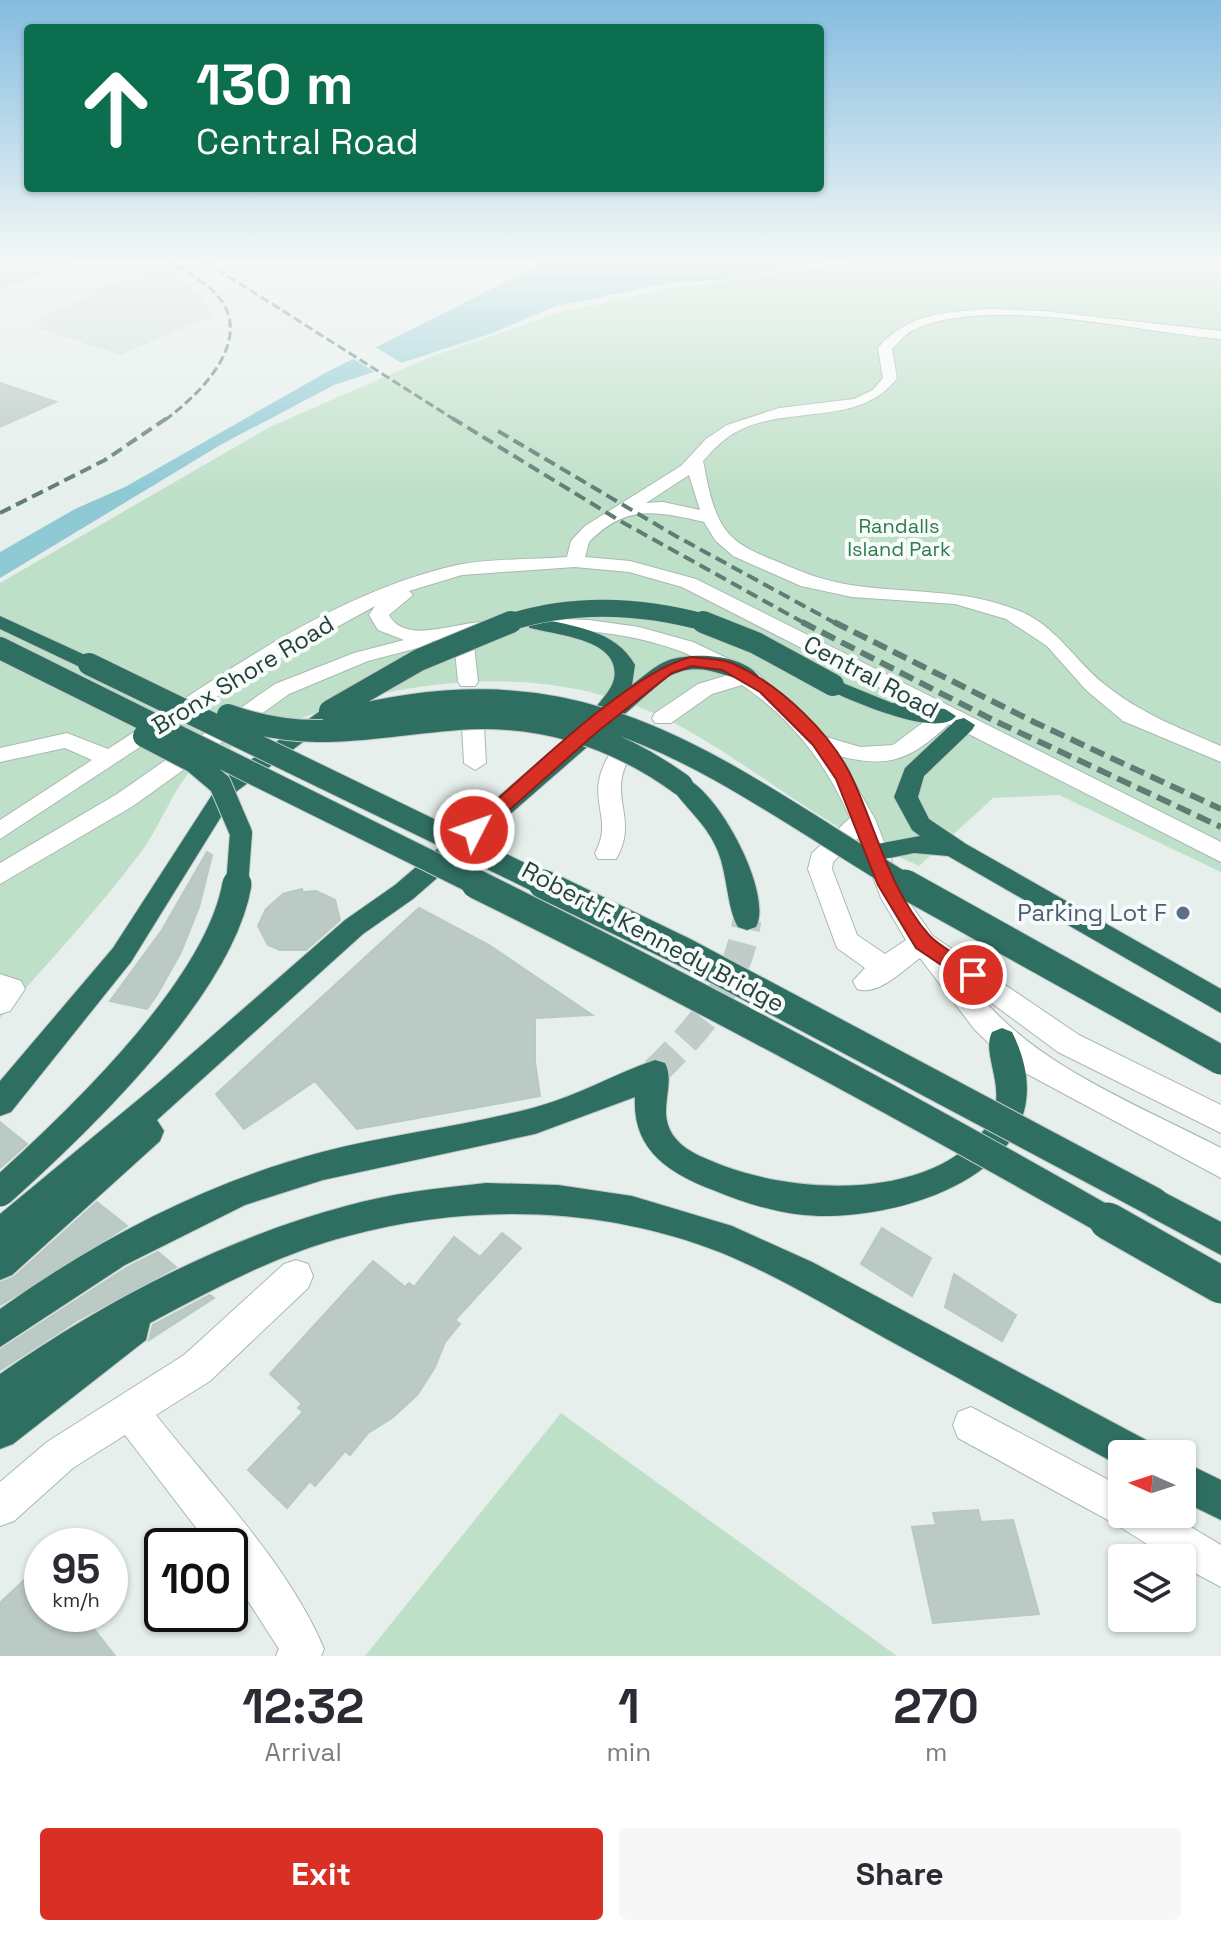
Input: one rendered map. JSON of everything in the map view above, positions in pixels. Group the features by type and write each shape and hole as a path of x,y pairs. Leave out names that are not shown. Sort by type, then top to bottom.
{"highway":[{"path":"0,1103 122,955 205,819 229,786 259,760 428,656 491,626 532,614 592,607 641,609 708,623 888,709 955,721 919,766 906,789 915,818 957,850 1221,1002"},
{"name":"Robert F. Kennedy Bridge","path":"0,622 684,952 1221,1239"},
{"path":"537,624 596,639 609,645 623,661 626,674 622,685 592,728"},
{"name":"Robert F. Kennedy Bridge","path":"0,648 445,865 663,978 960,1137 1221,1285"},
{"path":"0,1235 174,1098 369,932 404,892 592,728 674,665 707,662 749,676"},
{"path":"89,664 278,732 348,734 436,721 494,718 549,723 604,739 667,773 708,810 735,856 747,920"},
{"path":"0,665 200,765 229,799 240,833 241,852 239,873 222,925 173,1012 87,1113 0,1192"},
{"path":"334,716 419,701 491,697 560,704 635,725 680,748 954,913 1221,1060"},
{"path":"875,852 914,844 957,850"},
{"path":"0,1330 115,1253 241,1193 322,1166 553,1117 609,1097 655,1072 648,1099 664,1146 673,1156 707,1174 790,1198 841,1201 923,1184 969,1163 995,1139 1003,1126 1012,1095 1002,1040"},
{"path":"0,1264 174,1098"},
{"path":"0,1396 75,1347 208,1272 291,1236 409,1205 527,1197 630,1210 712,1234 787,1266 1109,1440"},
{"path":"0,1431 208,1272"},
{"path":"1196,1488 1221,1501"}],"street":[{"path":"575,562 580,541 620,509 696,462 721,435 752,420 848,405 878,393 890,378 884,353 892,339"},
{"path":"696,462 697,480 711,518 721,536 739,552 808,582 852,591 957,598 1013,615 1054,642 1093,686 1131,716 1221,755"},
{"path":"620,509 663,507 711,518"},
{"name":"Central Road","path":"506,566 575,562 630,567 689,583 955,721 1221,853"},
{"path":"506,566 415,591 386,605 379,615 383,626 397,633 419,636 537,624 590,626 658,638 705,653 749,676 784,704 819,742 844,778 887,885 923,942 1002,1040 1051,1074 1221,1164"},
{"name":"Bronx Shore Road","path":"0,831 241,672 326,623 398,588 461,570 506,566"},
{"path":"463,631 468,682"},
{"name":"Bronx Shore Road","path":"0,875 125,800 282,689 361,657 463,631"},
{"path":"241,672 282,689"},
{"path":"663,718 705,689 749,676"},
{"path":"819,742 863,755 890,755 909,748 955,721"},
{"path":"473,727 475,763"},
{"path":"0,755 67,740 110,759"},
{"path":"607,853 615,833 605,782 619,757"},
{"path":"863,819 821,859 820,869 846,941 876,975 923,942"},
{"path":"923,942 1051,1033 1221,1120"},
{"path":"0,985 11,989 0,1003"},
{"path":"0,1507 60,1455 197,1368 296,1276"},
{"path":"130,1411 262,1582 300,1652"},
{"path":"971,1425 1108,1500"},
{"path":"1156,1528 1221,1567"}],"shaded area":[{"path":"73,339 157,339 120,355"}],"green space":[{"name":"Randalls Island Park","path":"482,339 1221,339 1221,872 1059,795 993,798 919,866 842,829 686,729 621,701 577,689 533,683 488,681 443,684 399,690 313,714 230,748 192,769 125,874 0,1018 0,583 270,427 430,357"},
{"path":"561,1413 897,1656 365,1656"}],"water":[{"path":"392,339 474,339 334,385 222,444 0,578 0,552 75,509 125,487 327,372"}],"pier":[{"path":"372,345 405,365 378,374 349,356"}],"building":[{"path":"0,383 56,402 0,427"},
{"path":"207,852 212,855 199,907 181,952 158,993 147,1009 110,1001 162,930"},
{"path":"302,889 303,892 316,891 335,900 340,920 306,950 280,950 268,945 258,926 266,909 283,894"},
{"path":"419,908 489,945 592,1015 535,1018 535,1062 540,1096 357,1129 315,1081 244,1129 216,1094"},
{"path":"0,1122 27,1144 0,1168"},
{"path":"97,1202 127,1226 0,1305 0,1283 14,1277"},
{"path":"882,1228 931,1258 912,1296 861,1264"},
{"path":"502,1233 521,1248 455,1320 460,1324 445,1342 435,1367 417,1395 392,1418 368,1433 350,1455 345,1451 315,1486 310,1481 287,1508 248,1470 303,1412 298,1408 302,1404 270,1374 373,1261 405,1287 409,1283 414,1287 454,1237 480,1257"},
{"path":"158,1252 176,1267 79,1319 0,1370 0,1350 126,1268"},
{"path":"954,1274 1016,1315 1002,1341 945,1307"},
{"path":"210,1295 214,1298 149,1340 153,1325"},
{"path":"978,1510 981,1522 1013,1520 1039,1614 933,1623 912,1527 936,1525 933,1513"},
{"path":"24,1580 24,1632 96,1632 115,1656 0,1656 0,1603"}],"tunnel":[{"path":"655,1072 702,1021 726,985 735,965 747,920"}],"railway":[{"path":"165,420 191,398 216,369 229,339"},
{"path":"328,339 455,420"},
{"path":"0,513 105,460 167,418"},
{"path":"452,418 622,522 806,624"},
{"path":"498,431 674,535 837,624"},
{"path":"802,622 993,720 1221,827"},
{"path":"834,622 1036,723 1221,809"}],"place":[{"name":"Parking Lot F","path":"1183,913"}],"route":[{"path":"474,830 592,728 666,670 691,662 726,666 749,676 784,704 833,759 863,819 887,885 903,912 923,942 973,975"}]}
